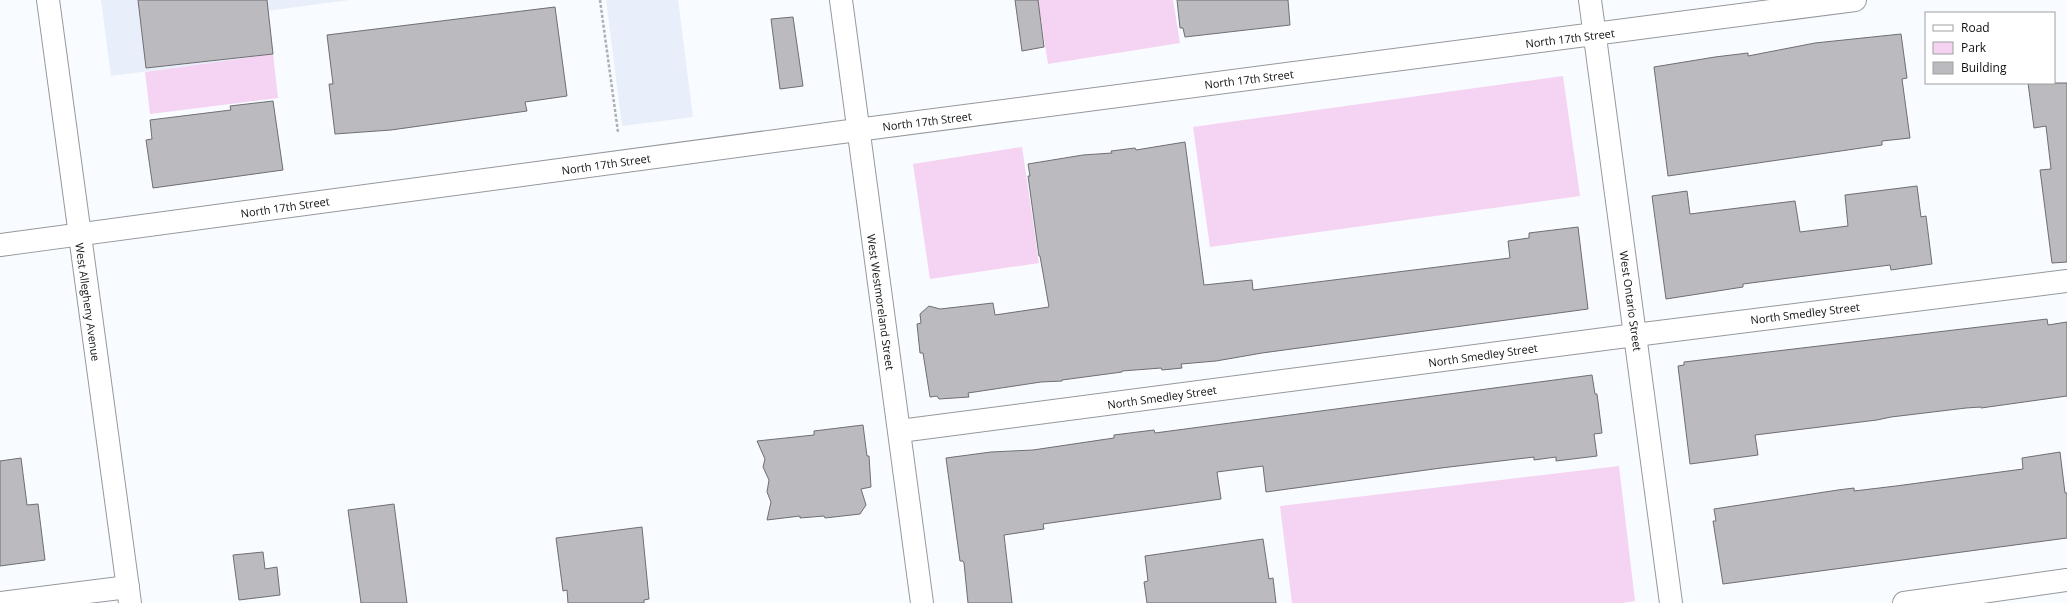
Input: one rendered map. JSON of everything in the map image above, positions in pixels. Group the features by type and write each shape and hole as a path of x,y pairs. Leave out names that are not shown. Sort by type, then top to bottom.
{"street":[{"name":"West Allegheny Avenue","path":"48,0 78,235 129,595"},
{"name":"West Westmoreland Street","path":"841,0 857,130 900,432 922,603"},
{"name":"West Ontario Street","path":"1590,0 1671,603"},
{"name":"North 17th Street","path":"0,245 857,130 1855,0"},
{"name":"North Smedley Street","path":"900,432 1635,335 2067,281"},
{"path":"1904,603 2067,580"},
{"path":"0,603 129,595"}],"path":[{"path":"600,0 618,132"}],"shaded area":[{"path":"101,0 349,0 267,11 272,55 111,76"},
{"path":"606,0 678,0 693,117 622,126"}],"green space":[{"path":"1038,0 1173,0 1180,43 1048,64"},
{"path":"273,54 278,98 150,114 145,72"},
{"path":"1563,76 1580,196 1210,247 1193,127"},
{"path":"1022,147 1039,263 930,279 913,164"},
{"path":"1619,466 1635,601 1622,603 1292,603 1280,506"}],"building":[{"path":"138,0 267,0 273,54 146,68"},
{"path":"1015,0 1038,0 1044,47 1022,51"},
{"path":"1177,0 1288,0 1290,25 1185,37 1183,28 1180,28"},
{"path":"555,7 567,96 525,102 527,111 391,130 335,134 329,84 333,84 327,35"},
{"path":"793,17 803,86 780,89 771,19"},
{"path":"1901,34 1907,78 1902,79 1910,138 1882,141 1882,145 1668,176 1654,67 1748,53 1748,56 1815,43"},
{"path":"2067,83 2067,262 2052,263 2040,170 2051,169 2046,126 2034,128 2028,84"},
{"path":"273,101 283,170 153,188 146,140 152,139 150,120 231,110 230,106"},
{"path":"1185,142 1204,285 1252,280 1253,290 1510,258 1508,241 1529,238 1529,233 1578,227 1588,309 1262,353 1216,361 1181,364 1182,368 1122,371 1062,381 1041,382 968,393 969,397 939,399 937,396 930,397 923,353 920,353 917,324 921,323 920,314 929,306 940,309 993,303 995,315 1049,307 1039,256 1028,176 1030,176 1028,164 1083,155 1112,153 1111,151 1135,148 1136,150"},
{"path":"1917,186 1921,217 1926,216 1932,264 1891,270 1890,265 1743,284 1743,287 1666,299 1652,196 1687,191 1690,214 1795,201 1800,232 1848,226 1845,195"},
{"path":"2047,319 2048,325 2067,322 2067,396 1981,408 1966,408 1755,435 1758,455 1690,464 1678,366 1684,365 1684,362"},
{"path":"1592,375 1595,394 1597,394 1602,433 1594,434 1597,456 1556,461 1556,457 1534,460 1534,457 1266,492 1263,466 1217,472 1221,499 1043,524 1044,529 1004,535 1012,603 968,603 964,563 963,561 960,561 946,458 991,452 1033,450 1114,438 1114,435 1154,430 1155,433"},
{"path":"863,425 867,456 869,456 871,487 861,489 866,505 860,514 825,518 824,516 800,518 800,516 767,520 771,502 767,492 769,480 763,467 765,459 757,441 814,435 814,431"},
{"path":"2060,452 2065,493 2067,493 2067,538 1723,584 1713,521 1716,521 1714,509 1838,490 1854,488 1854,491 2023,469 2022,458"},
{"path":"21,458 27,505 38,504 45,560 0,566 0,461"},
{"path":"394,504 407,603 361,603 348,510"},
{"path":"642,527 649,599 644,600 644,603 568,603 567,590 563,591 556,538"},
{"path":"1263,539 1269,579 1273,578 1276,603 1147,603 1144,582 1148,581 1145,556"},
{"path":"263,552 265,569 277,567 280,595 239,600 233,555"}]}
